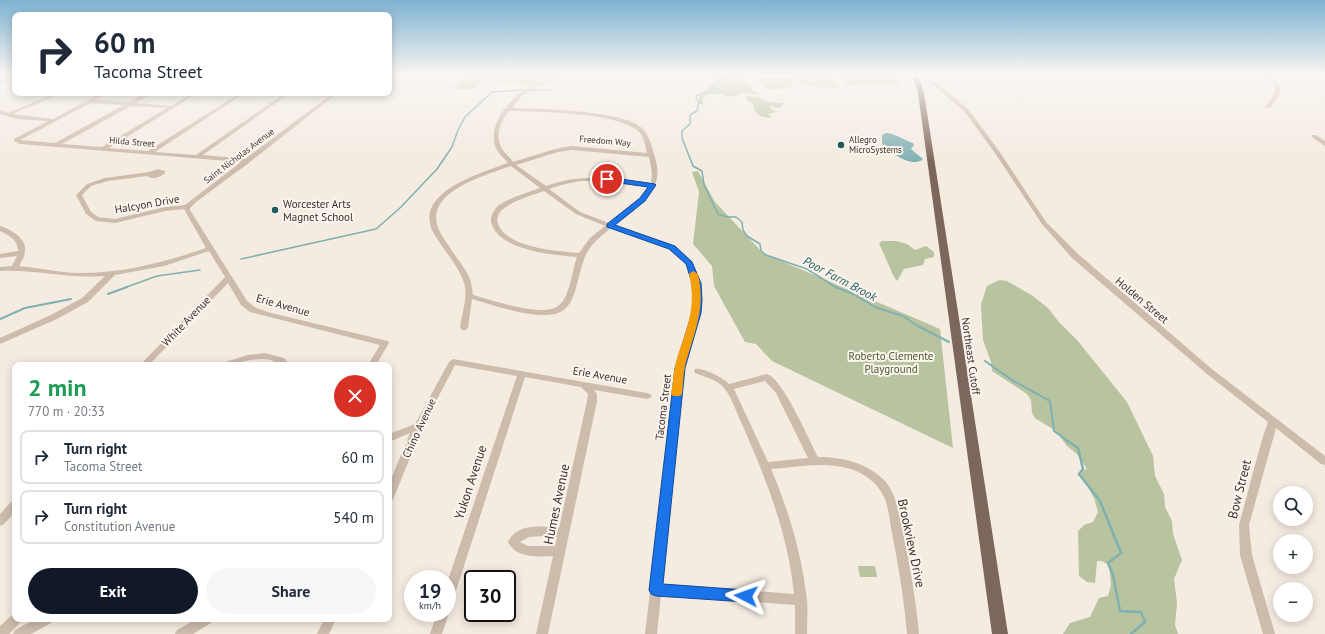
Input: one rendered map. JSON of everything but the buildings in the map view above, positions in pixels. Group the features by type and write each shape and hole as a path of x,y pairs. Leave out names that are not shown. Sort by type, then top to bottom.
{"main road":[{"name":"Northeast Cutoff","path":"921,104 1000,634"}],"street":[{"path":"9,114 34,104"},
{"path":"0,112 21,117 52,120 85,104"},
{"path":"124,104 171,107"},
{"path":"56,145 130,104"},
{"path":"103,149 177,104"},
{"path":"149,153 226,104"},
{"path":"197,157 273,104"},
{"name":"Saint Nicholas Avenue","path":"187,207 322,104"},
{"name":"Tacoma Street","path":"513,104 498,126 496,139 501,151 512,164 578,213 672,247 689,263 697,283 698,300 696,313 680,368 651,634"},
{"name":"Holden Street","path":"959,104 977,124 1044,223 1075,256 1204,367 1273,422 1325,460"},
{"path":"1268,108 1271,104"},
{"path":"469,296 537,312 556,311 568,300 581,255 592,240 642,199 653,185 655,171 650,155 641,131 632,125 617,119 596,115 508,109"},
{"name":"Hilda Street","path":"52,120 16,140 56,145 248,161"},
{"path":"1314,136 1325,144"},
{"name":"Freedom Way","path":"512,164 569,148 650,155"},
{"path":"464,328 469,296 467,280 435,229 433,216 434,211 440,200 460,184 512,164"},
{"name":"Halcyon Drive","path":"150,174 107,179 90,185 79,195 88,213 96,220 115,221 165,208 187,207"},
{"path":"581,255 526,246 505,237 496,229 494,218 501,208 515,200 565,182 587,178 653,185"},
{"name":"Erie Avenue","path":"187,207 188,213 209,249 244,303 253,310 385,343 374,362"},
{"path":"0,228 19,241 22,248 15,268"},
{"path":"0,269 37,269 66,274 87,275 113,273 159,265 209,249"},
{"path":"0,256 21,253"},
{"path":"0,341 54,317 85,300 113,273"},
{"name":"White Avenue","path":"147,362 228,278"},
{"path":"234,362 241,359 262,356 277,358 282,362"},
{"name":"Erie Avenue","path":"454,362 648,396"},
{"name":"Chino Avenue","path":"392,490 418,426 454,362"},
{"path":"698,371 715,378 728,387 738,406 775,490 785,518 798,576 801,600 801,634"},
{"name":"Yukon Avenue","path":"456,573 522,374"},
{"path":"728,387 768,377 780,391 815,461"},
{"name":"Humes Avenue","path":"542,634 593,394 592,391 583,385"},
{"name":"Bow Street","path":"1269,634 1246,555 1244,525 1273,422"},
{"path":"392,437 418,426"},
{"name":"Brookview Drive","path":"764,466 815,461 836,461 854,466 876,479 885,490 892,506 905,567 913,634"},
{"path":"0,521 12,508"},
{"path":"560,551 522,550 515,546 514,542 520,535 529,532 564,533"},
{"path":"656,590 801,600"},
{"path":"1,634 13,622"},
{"path":"19,634 41,622"},
{"path":"181,634 201,622"},
{"path":"323,634 329,622"},
{"path":"436,634 440,622"}],"green space":[{"path":"753,104 783,104 783,106 778,108 770,106 770,108 777,112 768,114 772,117 771,118 759,115 755,111"},
{"name":"Roberto Clemente Playground","path":"698,171 715,202 763,253 940,329 953,448 772,361 756,344 745,342 714,286 712,266 693,244 699,192 692,172"},
{"path":"882,241 896,241 907,244 915,250 926,246 934,252 934,257 925,259 923,265 904,269 897,281 879,243"},
{"path":"999,280 1007,281 1033,296 1049,309 1058,321 1077,340 1127,402 1153,456 1155,476 1164,494 1165,507 1172,521 1173,534 1182,560 1174,579 1177,603 1175,625 1178,634 1063,634 1070,623 1090,617 1099,598 1108,596 1111,585 1109,565 1102,561 1097,561 1095,583 1087,582 1079,576 1078,531 1084,525 1093,522 1098,512 1094,498 1081,475 1082,471 1087,469 1077,454 1067,446 1056,431 1035,418 1032,413 1031,400 1027,394 992,371 991,362 983,340 981,304 987,286"},
{"path":"858,566 875,566 877,577 860,577"}],"water":[{"path":"886,133 913,143 914,145 911,149 923,159 918,162 913,162 907,161 895,155 882,143 882,135"}],"waterway":[{"path":"241,259 376,229 401,207 437,169 452,147 458,130 465,117 479,104"},
{"name":"Poor Farm Brook","path":"698,104 697,111 690,115 690,124 682,131 682,138 693,166 702,171 704,185 718,214 727,217 736,217 742,222 743,230 747,236 760,244 761,251 766,255 807,269 836,287"},
{"path":"124,288 157,276 200,270"},
{"path":"108,294 127,287"},
{"name":"Poor Farm Brook","path":"836,287 851,293 877,308 903,316 918,326 949,342"},
{"path":"0,319 25,308 71,299"},
{"name":"Poor Farm Brook","path":"985,361 1012,380 1050,401 1054,431 1068,441"},
{"name":"Poor Farm Brook","path":"1066,440 1078,448 1083,469 1079,474 1100,501 1121,553 1108,563 1113,575 1120,611 1141,612 1145,622 1131,634"}],"slow traffic":[{"path":"677,394 680,368 696,313 698,300 697,283 693,274"}],"place":[{"name":"Allegro MicroSystems","path":"841,145"},
{"name":"Worcester Arts Magnet School","path":"275,210"}],"route":[{"path":"607,179 653,185 647,194 635,206 610,225 672,247 689,263 697,283 698,300 696,313 680,368 656,590 746,596"}]}
